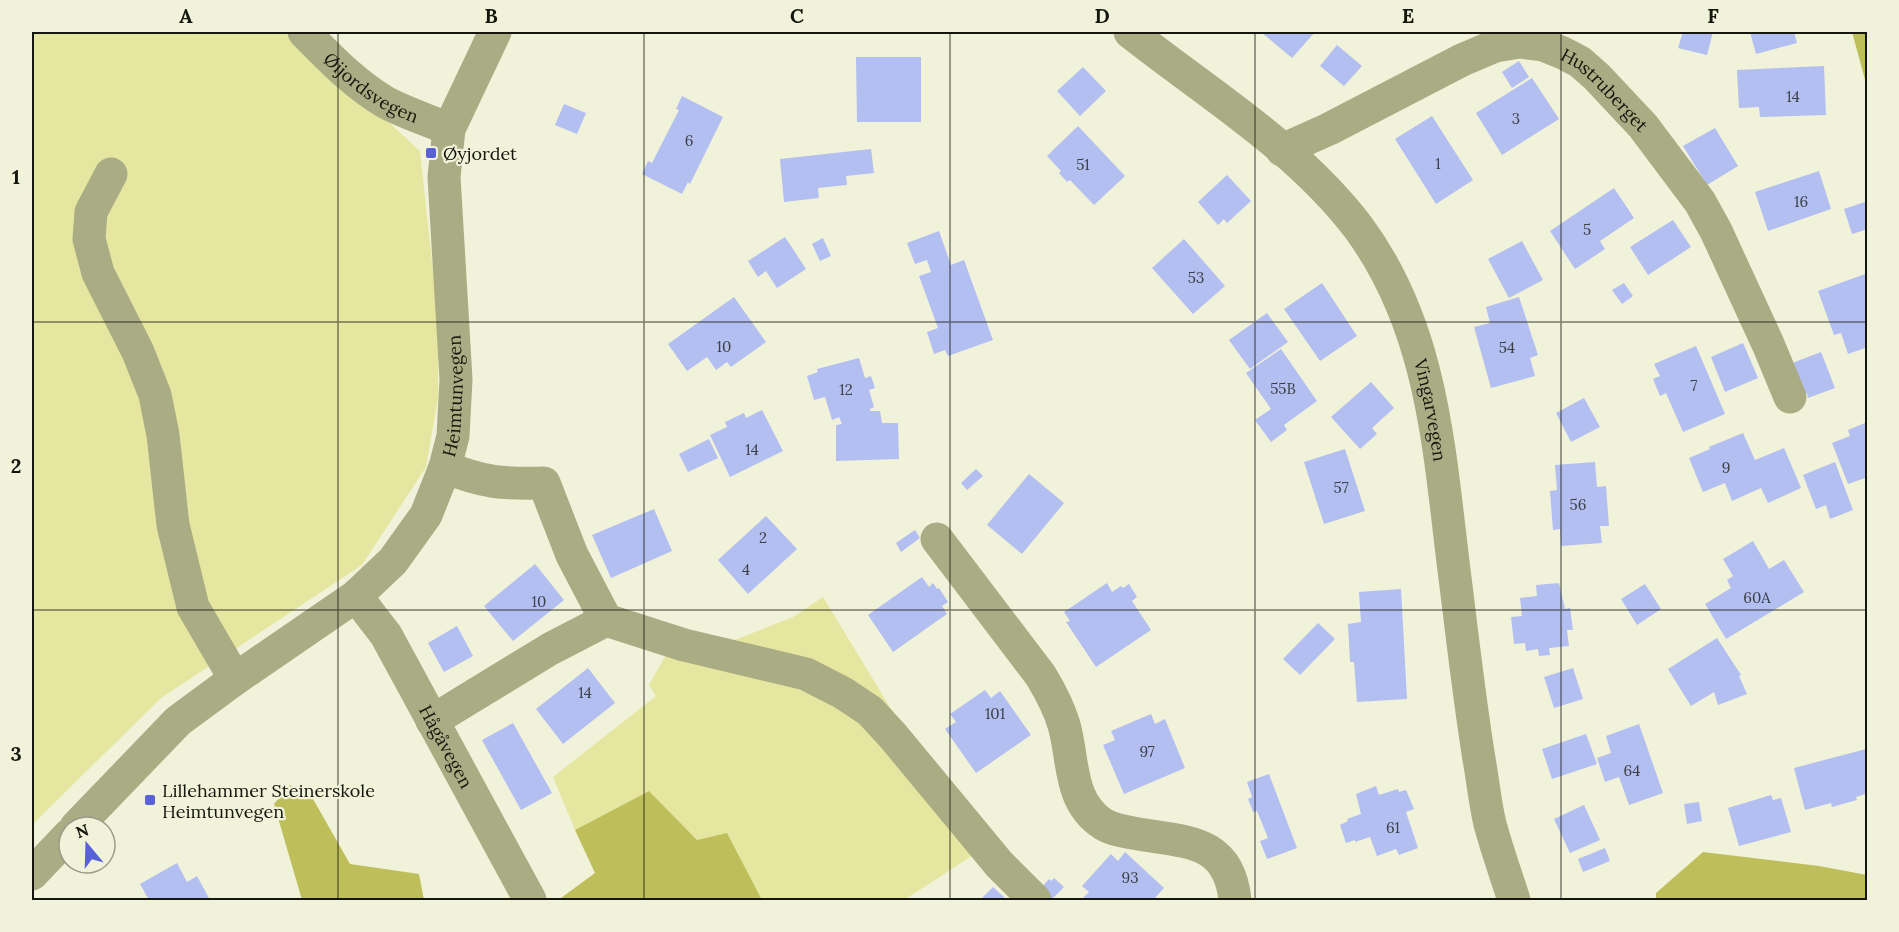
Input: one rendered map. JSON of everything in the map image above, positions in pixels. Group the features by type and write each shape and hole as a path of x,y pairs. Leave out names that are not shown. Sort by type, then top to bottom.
{"street":[{"name":"Øijordsvegen","path":"304,32 351,79 367,90 387,103 449,129"},
{"name":"Heimtunvegen","path":"88,815 178,721 356,596 393,561 426,515 445,467 453,435 456,380 444,177 449,129 495,32"},
{"name":"Vingarvegen","path":"1130,32 1262,131 1318,183 1357,227 1393,283 1411,324 1426,375 1437,430 1472,715 1490,822 1514,900"},
{"name":"Hustruberget","path":"1282,150 1329,129 1462,60 1495,46 1520,42 1543,45 1563,52 1580,62 1597,77 1643,126 1700,202 1716,231 1790,397"},
{"path":"111,174 91,212 89,239 98,273 138,352 155,395 163,435 172,525 193,607 235,679"},
{"path":"445,467 474,479 495,483 544,483 572,555 606,620 684,645 806,674 870,711 999,864 1035,900"},
{"path":"937,539 1041,676 1064,725 1075,785 1080,800 1089,812 1103,824 1120,831 1184,842 1210,851 1227,868 1234,885 1235,900"},
{"name":"Hågåvegen","path":"356,596 386,635 530,900"},
{"path":"432,721 550,649 606,620"},
{"path":"32,874 57,848"}],"green space":[{"path":"32,32 291,32 420,151 438,317 438,398 426,467 362,565 161,698 32,825"},
{"path":"823,597 978,852 904,900 762,900 727,834 697,840 649,791 575,830 553,777 656,696 649,685 668,651 727,643 793,617"}],"shaded area":[{"path":"1852,32 1867,32 1867,87"},
{"path":"290,785 313,799 350,864 419,874 424,900 302,900 274,804"},
{"path":"649,791 697,840 727,833 762,900 562,900 561,898 595,873 575,830"},
{"path":"1703,852 1819,866 1867,875 1867,900 1656,900 1656,893"}],"building":[{"path":"1261,32 1315,32 1292,58"},
{"path":"1683,32 1713,32 1707,55 1678,48"},
{"path":"1750,32 1794,32 1797,43 1756,54"},
{"path":"1337,45 1362,66 1344,86 1320,66"},
{"path":"856,57 921,57 921,122 857,122"},
{"path":"1519,61 1529,77 1512,88 1502,72"},
{"path":"1824,66 1826,115 1760,117 1759,107 1739,108 1737,70"},
{"path":"1083,67 1106,91 1080,116 1057,91"},
{"path":"1532,78 1559,119 1502,155 1476,113"},
{"path":"682,96 723,117 690,184 688,182 682,194 642,174 648,161 652,163 679,110 676,109"},
{"path":"564,104 586,113 577,134 555,125"},
{"path":"1432,116 1473,180 1436,204 1395,139"},
{"path":"1078,126 1125,176 1094,205 1070,180 1067,182 1059,173 1061,171 1047,156"},
{"path":"1715,128 1738,166 1707,185 1683,146"},
{"path":"871,149 874,173 846,176 847,185 818,188 819,198 784,202 780,159"},
{"path":"1819,171 1831,209 1768,231 1755,192"},
{"path":"1227,175 1251,201 1227,223 1224,219 1218,225 1198,202"},
{"path":"1614,188 1634,218 1600,241 1605,249 1575,269 1550,231"},
{"path":"1868,201 1868,229 1852,234 1844,209"},
{"path":"1673,220 1691,247 1648,275 1630,247"},
{"path":"939,231 951,265 964,260 993,340 948,356 945,350 934,354 927,332 938,328 919,276 931,272 927,260 915,264 907,243"},
{"path":"785,237 806,269 777,288 766,271 758,277 748,261"},
{"path":"823,238 831,256 820,261 812,244"},
{"path":"1184,239 1225,286 1193,314 1152,268"},
{"path":"1522,241 1543,280 1509,298 1488,259"},
{"path":"1868,273 1868,347 1848,354 1841,333 1834,335 1818,291"},
{"path":"1322,283 1357,336 1320,361 1284,309"},
{"path":"1624,283 1633,296 1622,304 1612,290"},
{"path":"734,297 766,342 731,367 727,362 716,370 707,357 687,371 668,344"},
{"path":"1519,297 1538,355 1530,358 1535,376 1491,388 1474,327 1490,323 1486,307"},
{"path":"1267,313 1288,342 1250,369 1229,340"},
{"path":"1743,343 1758,378 1725,392 1711,357"},
{"path":"1696,346 1725,414 1683,432 1666,393 1660,396 1653,379 1660,376 1654,364"},
{"path":"1281,349 1317,401 1284,425 1287,430 1271,442 1255,420 1271,409 1246,373"},
{"path":"1821,352 1835,388 1808,398 1807,393 1798,396 1787,365"},
{"path":"859,358 865,378 871,376 875,388 869,390 874,407 870,411 880,411 882,423 898,423 899,459 836,461 836,425 842,424 839,417 832,420 825,397 814,400 807,376 818,372 817,369"},
{"path":"1371,382 1394,408 1372,428 1377,434 1360,449 1331,417"},
{"path":"1584,398 1600,427 1571,442 1556,413"},
{"path":"762,410 783,451 730,477 710,435 727,427 725,422 744,413 746,418"},
{"path":"1865,423 1868,429 1868,477 1848,484 1832,443 1850,436 1848,430"},
{"path":"1743,433 1755,460 1784,448 1801,488 1768,503 1761,488 1732,501 1725,483 1703,492 1689,458"},
{"path":"709,439 718,458 688,472 679,454"},
{"path":"1345,449 1365,511 1324,524 1304,462"},
{"path":"1595,462 1597,487 1606,486 1609,526 1600,526 1602,543 1561,546 1560,529 1553,530 1550,491 1557,490 1555,465"},
{"path":"1835,462 1853,510 1830,519 1826,505 1816,509 1803,475"},
{"path":"976,469 983,476 967,490 961,483"},
{"path":"1029,474 1064,503 1022,554 987,525"},
{"path":"654,509 672,551 611,578 592,535"},
{"path":"766,516 797,549 748,594 718,560"},
{"path":"915,530 920,538 901,552 896,543"},
{"path":"1753,541 1769,569 1784,560 1804,592 1726,639 1705,604 1731,588 1727,580 1733,576 1723,559"},
{"path":"535,564 564,600 513,641 484,606"},
{"path":"922,577 929,587 933,583 937,589 939,588 948,602 942,606 947,614 893,652 868,615"},
{"path":"1107,583 1112,592 1129,584 1137,597 1132,601 1151,630 1096,667 1066,622 1070,621 1064,612"},
{"path":"1559,583 1565,609 1570,608 1573,630 1567,630 1569,646 1549,648 1550,655 1539,656 1538,649 1526,651 1525,643 1514,644 1511,617 1522,616 1520,598 1537,596 1536,585"},
{"path":"1645,584 1661,609 1637,625 1621,599"},
{"path":"1401,589 1407,699 1357,702 1354,662 1350,662 1348,624 1361,622 1359,592"},
{"path":"1318,623 1335,639 1300,675 1283,659"},
{"path":"457,626 473,656 444,672 428,643"},
{"path":"1717,638 1741,675 1739,676 1747,694 1718,705 1714,692 1691,706 1668,669"},
{"path":"588,668 615,703 563,744 536,709"},
{"path":"1573,668 1583,699 1554,708 1544,677"},
{"path":"985,690 991,698 1000,691 1031,735 976,773 945,729 956,722 950,714"},
{"path":"1151,714 1155,724 1165,719 1185,768 1124,794 1103,745 1115,740 1111,731"},
{"path":"513,723 552,793 521,810 482,740"},
{"path":"1639,724 1663,793 1629,805 1619,777 1605,782 1597,758 1611,753 1606,736"},
{"path":"1586,734 1597,764 1552,779 1542,749"},
{"path":"1866,749 1868,793 1856,797 1857,800 1832,807 1831,803 1805,810 1794,768"},
{"path":"1269,774 1297,848 1267,859 1260,841 1268,838 1257,811 1253,812 1248,799 1252,797 1247,782"},
{"path":"1376,786 1379,795 1398,789 1399,792 1406,790 1414,809 1406,812 1418,848 1399,855 1396,849 1377,856 1370,837 1346,843 1340,825 1348,821 1347,819 1361,814 1356,794"},
{"path":"1771,795 1773,800 1781,798 1791,832 1739,846 1728,808"},
{"path":"1699,802 1702,821 1687,824 1684,804"},
{"path":"1584,805 1600,840 1570,853 1554,819"},
{"path":"1605,848 1610,861 1583,872 1578,859"},
{"path":"1125,852 1164,888 1153,900 1081,900 1089,892 1082,886 1111,854 1118,861"},
{"path":"177,863 187,882 197,876 210,900 149,900 140,884"},
{"path":"1054,878 1064,887 1051,900 1039,890 1049,879 1051,881"},
{"path":"993,887 1007,900 980,900"}],"place":[{"name":"Øyjordet","path":"431,153"},
{"name":"Lillehammer Steinerskole Heimtunvegen","path":"150,800"}]}
